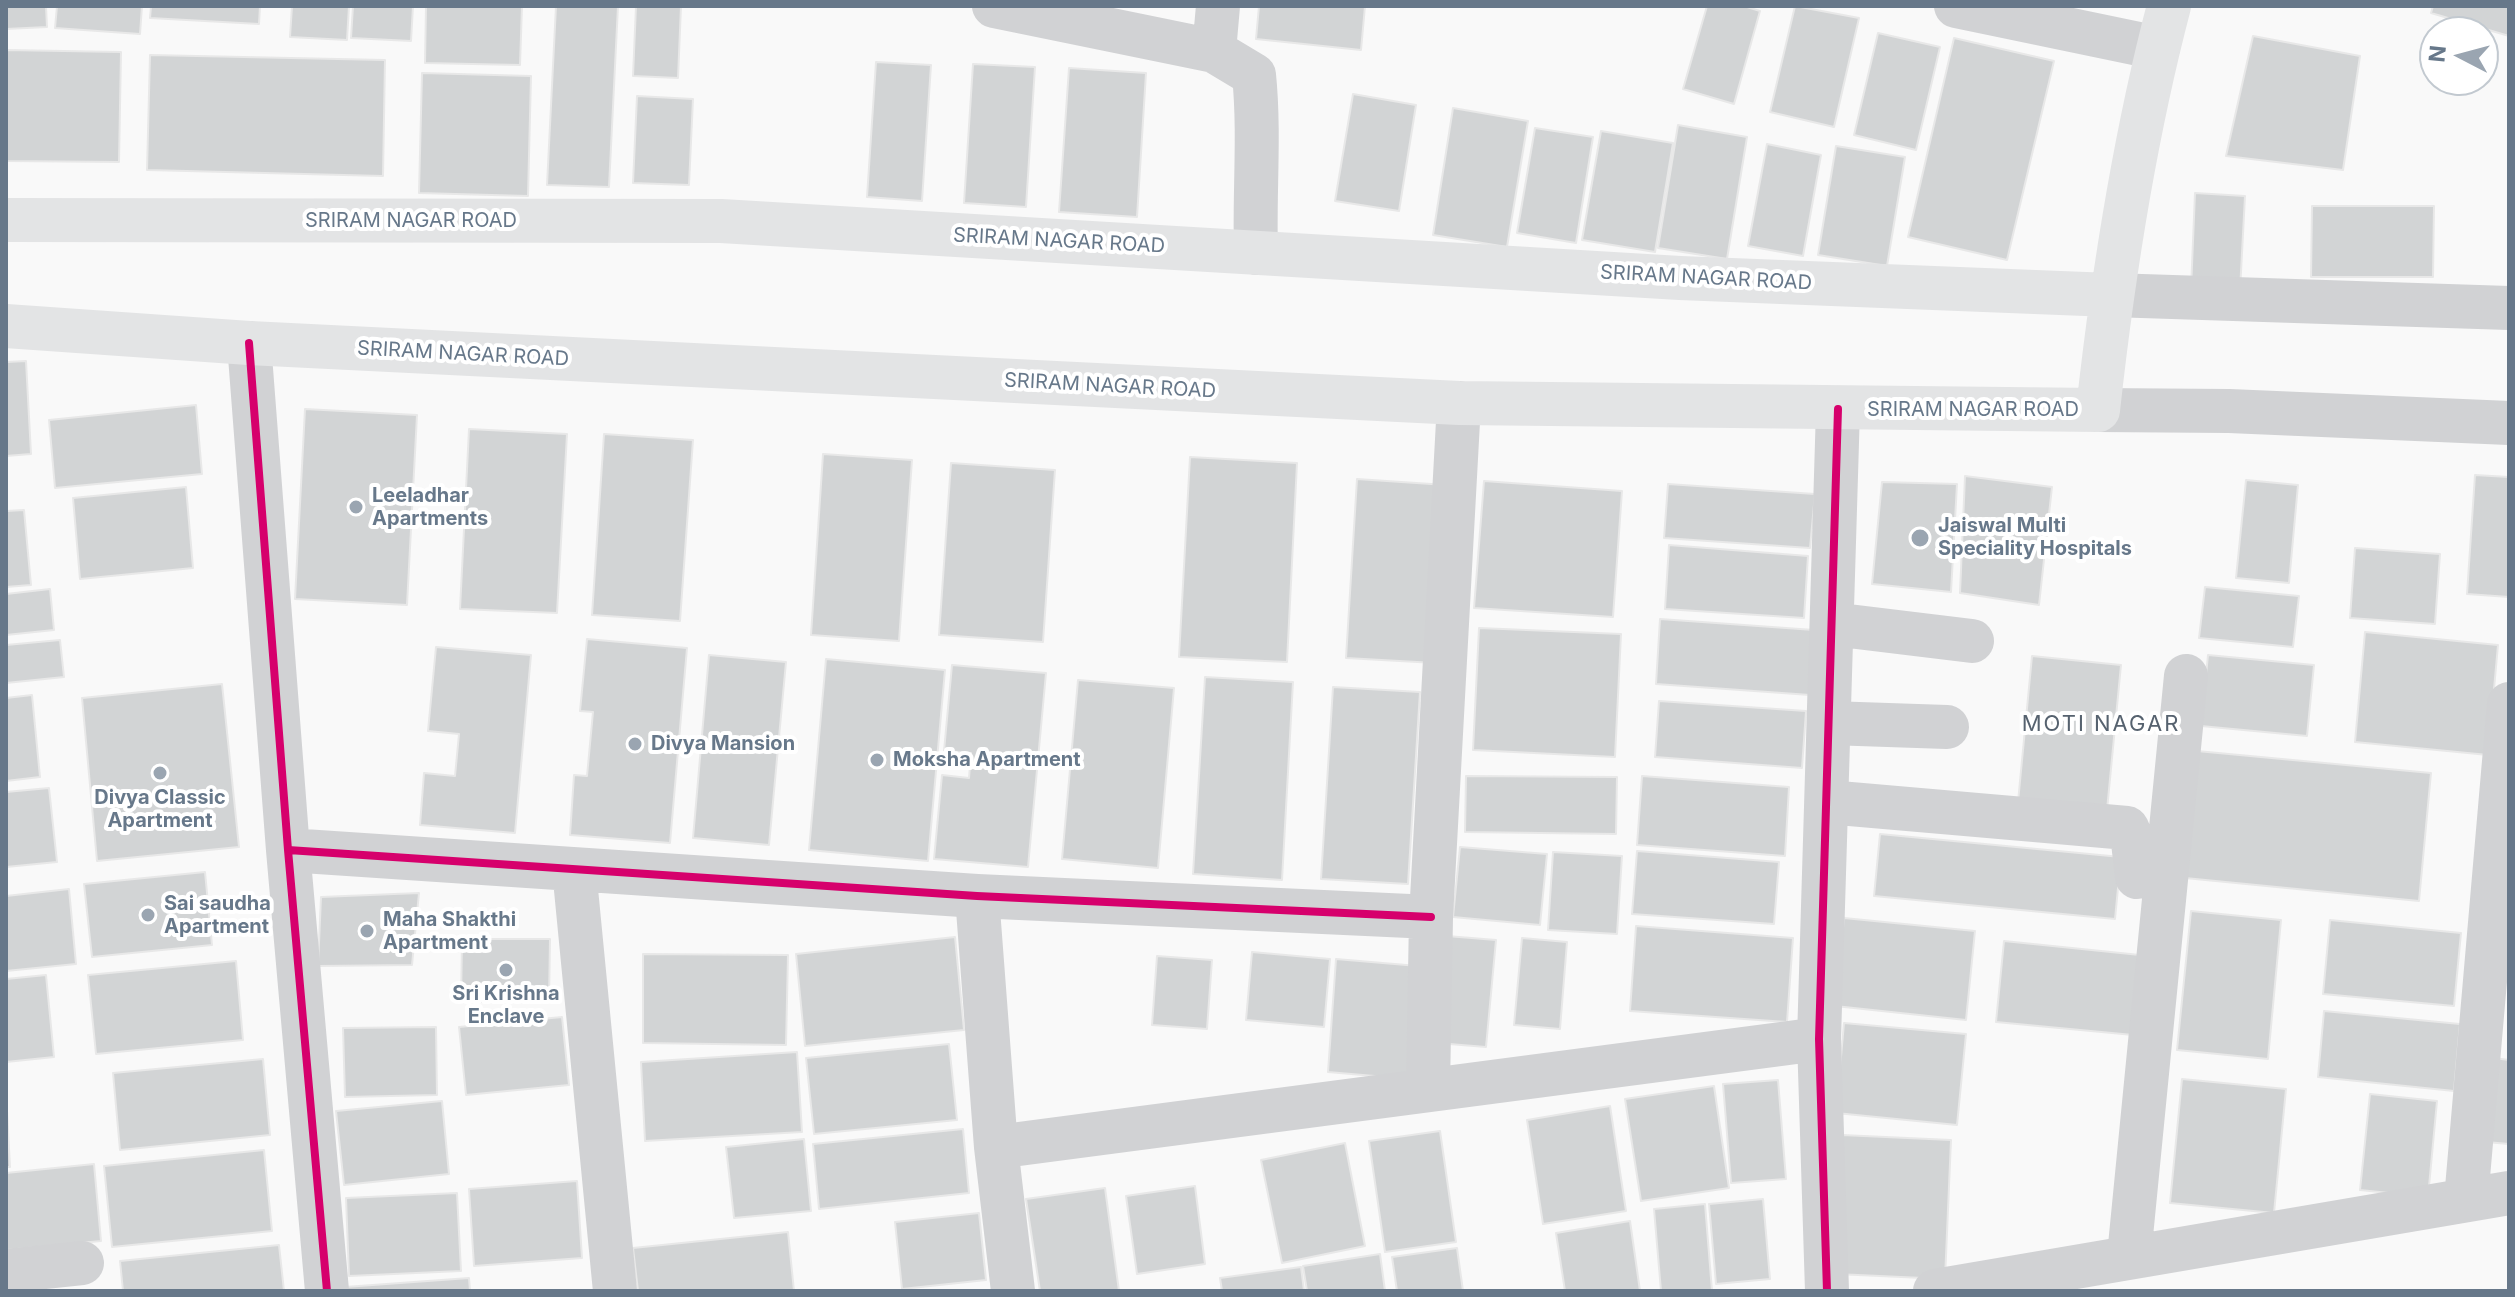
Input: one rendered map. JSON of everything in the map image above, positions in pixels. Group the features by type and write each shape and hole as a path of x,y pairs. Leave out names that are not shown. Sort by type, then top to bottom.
{"main road":[{"name":"SRIRAM NAGAR ROAD","path":"6,326 249,343 1459,403 2098,410 2122,223 2169,6"},
{"name":"SRIRAM NAGAR ROAD","path":"6,220 721,221 1680,278 2111,295"}],"street":[{"path":"994,6 1214,51 1254,75 1257,109 1256,253"},
{"path":"1214,51 1218,6"},
{"path":"1956,6 2158,48"},
{"path":"2111,295 2509,308"},
{"path":"249,343 288,850 327,1291"},
{"path":"1428,1089 1431,917 1459,403"},
{"path":"1827,1291 1819,1039 1838,409"},
{"path":"2098,410 2229,411 2509,423"},
{"path":"1832,624 1972,641"},
{"path":"2129,1256 2186,676"},
{"path":"2466,1200 2502,840 2509,704"},
{"path":"1829,723 1947,727"},
{"path":"1827,802 2127,828 2133,842 2137,877"},
{"path":"288,850 977,896 1431,917"},
{"path":"574,869 615,1291"},
{"path":"977,896 996,1147 1013,1291"},
{"path":"996,1147 1819,1039"},
{"path":"1935,1291 2509,1193"},
{"path":"6,1271 82,1263"}],"building":[{"path":"6,6 46,6 47,27 6,29"},
{"path":"57,6 142,6 140,34 55,28"},
{"path":"151,6 260,6 259,24 150,18"},
{"path":"292,6 349,6 347,40 290,37"},
{"path":"353,6 413,6 411,41 351,38"},
{"path":"426,6 522,6 520,65 425,63"},
{"path":"556,6 618,6 609,187 547,185"},
{"path":"636,6 681,6 678,78 633,76"},
{"path":"1259,6 1365,6 1361,50 1256,39"},
{"path":"1707,6 1744,6 1760,11 1734,104 1683,89"},
{"path":"1795,6 1859,18 1834,127 1770,112"},
{"path":"2433,6 2509,6 2509,36 2499,33 2499,16 2441,16 2431,13"},
{"path":"1878,33 1940,47 1916,150 1854,135"},
{"path":"2253,36 2360,56 2343,170 2226,156"},
{"path":"1954,38 2054,61 2007,260 1908,237"},
{"path":"6,50 121,52 119,162 6,161"},
{"path":"150,55 385,60 383,176 147,170"},
{"path":"876,62 931,65 922,201 867,197"},
{"path":"973,64 1035,67 1026,207 964,203"},
{"path":"1069,68 1146,73 1137,217 1059,212"},
{"path":"422,73 531,76 528,196 419,193"},
{"path":"1353,94 1416,105 1399,211 1335,201"},
{"path":"637,96 693,99 689,185 633,183"},
{"path":"1453,108 1528,121 1507,247 1433,235"},
{"path":"1678,125 1747,137 1727,259 1658,248"},
{"path":"1535,128 1593,137 1576,243 1517,233"},
{"path":"1601,131 1673,143 1655,252 1582,240"},
{"path":"1767,144 1821,155 1803,256 1748,246"},
{"path":"1836,146 1905,157 1887,266 1818,255"},
{"path":"2195,193 2245,196 2240,291 2191,289"},
{"path":"2312,206 2434,206 2433,277 2311,277"},
{"path":"26,361 31,454 6,456 6,362"},
{"path":"196,405 202,474 55,488 49,420"},
{"name":"Leeladhar Apartments","path":"305,409 417,415 407,605 295,599"},
{"path":"469,429 567,434 557,613 460,609"},
{"path":"604,434 693,440 680,621 592,615"},
{"path":"823,454 912,460 899,641 811,635"},
{"path":"1190,457 1297,463 1287,662 1179,657"},
{"path":"951,463 1055,470 1043,642 939,635"},
{"path":"2475,475 2509,477 2509,597 2467,594"},
{"path":"1965,476 2052,487 2039,605 1960,593"},
{"path":"1357,479 1446,485 1435,663 1346,658"},
{"path":"2246,480 2298,485 2289,583 2236,578"},
{"path":"1484,481 1622,491 1613,617 1474,608"},
{"path":"1882,482 1957,484 1951,592 1872,584"},
{"path":"1668,484 1815,494 1810,548 1664,538"},
{"path":"186,487 193,568 80,579 73,498"},
{"path":"24,510 31,585 6,587 6,511"},
{"path":"1669,545 1808,556 1804,618 1665,609"},
{"path":"2355,548 2440,554 2435,624 2350,618"},
{"path":"2205,587 2299,596 2293,647 2199,638"},
{"path":"50,589 54,630 6,635 6,594"},
{"path":"1660,619 1814,630 1810,695 1656,684"},
{"path":"1479,628 1621,634 1615,757 1473,750"},
{"path":"2365,632 2498,645 2488,755 2355,742"},
{"name":"Divya Mansion","path":"587,639 687,648 670,843 570,835 574,775 587,776 593,712 580,711"},
{"path":"60,640 64,677 6,683 6,645"},
{"path":"436,647 531,655 515,833 420,825 424,773 455,776 459,734 428,731"},
{"path":"709,655 786,662 769,845 693,838"},
{"path":"2208,655 2314,665 2307,736 2201,726"},
{"path":"2032,656 2121,665 2107,810 2018,802"},
{"name":"Moksha Apartment","path":"826,659 945,670 928,861 809,850"},
{"path":"952,665 1046,673 1028,867 934,859 942,775 969,778 971,753 944,751"},
{"path":"1205,677 1293,682 1282,880 1193,874"},
{"path":"1078,680 1174,688 1158,868 1062,859"},
{"name":"Divya Classic Apartment","path":"222,684 239,847 97,861 82,698"},
{"path":"1333,687 1420,692 1408,884 1321,879"},
{"path":"32,695 40,777 6,781 6,698"},
{"path":"1659,701 1806,711 1802,768 1655,757"},
{"path":"2197,751 2431,773 2419,901 2185,878"},
{"path":"1466,776 1617,777 1616,834 1465,832"},
{"path":"1642,776 1789,787 1785,856 1637,845"},
{"path":"49,788 57,862 6,867 6,792"},
{"path":"1880,834 2121,857 2115,919 1874,896"},
{"path":"1460,847 1547,854 1540,925 1453,917"},
{"path":"1637,851 1779,862 1774,924 1632,914"},
{"path":"1553,852 1622,856 1617,934 1548,930"},
{"name":"Sai saudha Apartment","path":"205,872 212,945 92,957 84,884"},
{"path":"69,889 76,964 6,971 6,896"},
{"name":"Maha Shakthi Apartment","path":"419,893 412,965 318,966 321,897"},
{"path":"2191,911 2281,920 2268,1059 2177,1050"},
{"path":"1844,918 1975,931 1966,1020 1835,1006"},
{"path":"2330,920 2461,933 2454,1006 2323,994"},
{"path":"1636,926 1793,938 1787,1022 1630,1011"},
{"path":"1447,936 1496,940 1486,1047 1437,1043"},
{"path":"955,937 964,1030 805,1046 796,954"},
{"path":"1522,938 1567,942 1560,1029 1514,1025"},
{"name":"Sri Krishna Enclave","path":"462,939 550,939 549,1002 461,1002"},
{"path":"2004,941 2140,955 2133,1035 1996,1022"},
{"path":"1252,952 1330,959 1324,1027 1246,1020"},
{"path":"643,954 788,955 786,1045 643,1043"},
{"path":"1157,956 1212,960 1207,1029 1152,1025"},
{"path":"1336,959 1418,966 1409,1079 1328,1072"},
{"path":"236,961 243,1040 96,1054 88,975"},
{"path":"46,975 54,1057 6,1062 6,979"},
{"path":"2324,1011 2460,1024 2454,1091 2318,1077"},
{"path":"562,1017 569,1085 466,1095 459,1027"},
{"path":"1844,1023 1966,1034 1957,1125 1836,1113"},
{"path":"436,1027 437,1095 345,1097 343,1028"},
{"path":"949,1044 957,1120 814,1134 806,1058"},
{"path":"797,1052 802,1132 645,1141 641,1062"},
{"path":"2494,1058 2509,1060 2509,1144 2486,1142"},
{"path":"263,1059 270,1135 120,1150 113,1073"},
{"path":"2182,1079 2286,1089 2274,1213 2170,1203"},
{"path":"1778,1080 1786,1179 1731,1183 1723,1084"},
{"path":"1714,1086 1729,1188 1641,1201 1625,1099"},
{"path":"6,1092 10,1167 6,1167"},
{"path":"2370,1094 2437,1101 2428,1197 2360,1190"},
{"path":"442,1101 449,1174 344,1185 336,1111"},
{"path":"1610,1106 1626,1211 1543,1224 1527,1120"},
{"path":"963,1129 969,1193 819,1209 813,1144"},
{"path":"1440,1131 1456,1242 1385,1252 1369,1141"},
{"path":"1842,1135 1951,1140 1945,1279 1836,1274"},
{"path":"804,1139 811,1211 734,1218 726,1147"},
{"path":"1345,1143 1365,1246 1282,1263 1261,1160"},
{"path":"264,1150 272,1231 112,1247 104,1166"},
{"path":"94,1164 101,1241 6,1250 6,1173"},
{"path":"577,1181 582,1258 474,1266 469,1189"},
{"path":"1195,1186 1205,1264 1137,1274 1126,1196"},
{"path":"1105,1188 1119,1291 1040,1291 1026,1199"},
{"path":"457,1193 461,1271 349,1276 346,1198"},
{"path":"1763,1199 1770,1279 1716,1284 1709,1204"},
{"path":"1705,1204 1712,1291 1661,1291 1654,1209"},
{"path":"979,1213 986,1280 902,1289 895,1222"},
{"path":"1630,1221 1640,1291 1565,1291 1556,1233"},
{"path":"788,1232 794,1291 638,1291 633,1248"},
{"path":"279,1245 284,1291 123,1291 120,1261"},
{"path":"1457,1248 1463,1291 1397,1291 1392,1257"},
{"path":"1380,1254 1385,1291 1307,1291 1303,1266"},
{"path":"1301,1267 1304,1291 1222,1291 1220,1278"},
{"path":"469,1278 470,1291 346,1291 345,1287"}],"cycle path":[{"path":"249,343 288,850 327,1291"},
{"path":"1827,1291 1819,1039 1838,409"},
{"path":"288,850 977,896 1431,917"}],"place":[{"name":"Leeladhar Apartments","path":"356,507"},
{"name":"Jaiswal Multi Speciality Hospitals","path":"1920,538"},
{"name":"Divya Mansion","path":"635,744"},
{"name":"Moksha Apartment","path":"877,760"},
{"name":"Divya Classic Apartment","path":"160,773"},
{"name":"Sai saudha Apartment","path":"148,915"},
{"name":"Maha Shakthi Apartment","path":"367,931"},
{"name":"Sri Krishna Enclave","path":"506,970"}],"district":[{"name":"MOTI NAGAR","path":"2101,724"}]}
